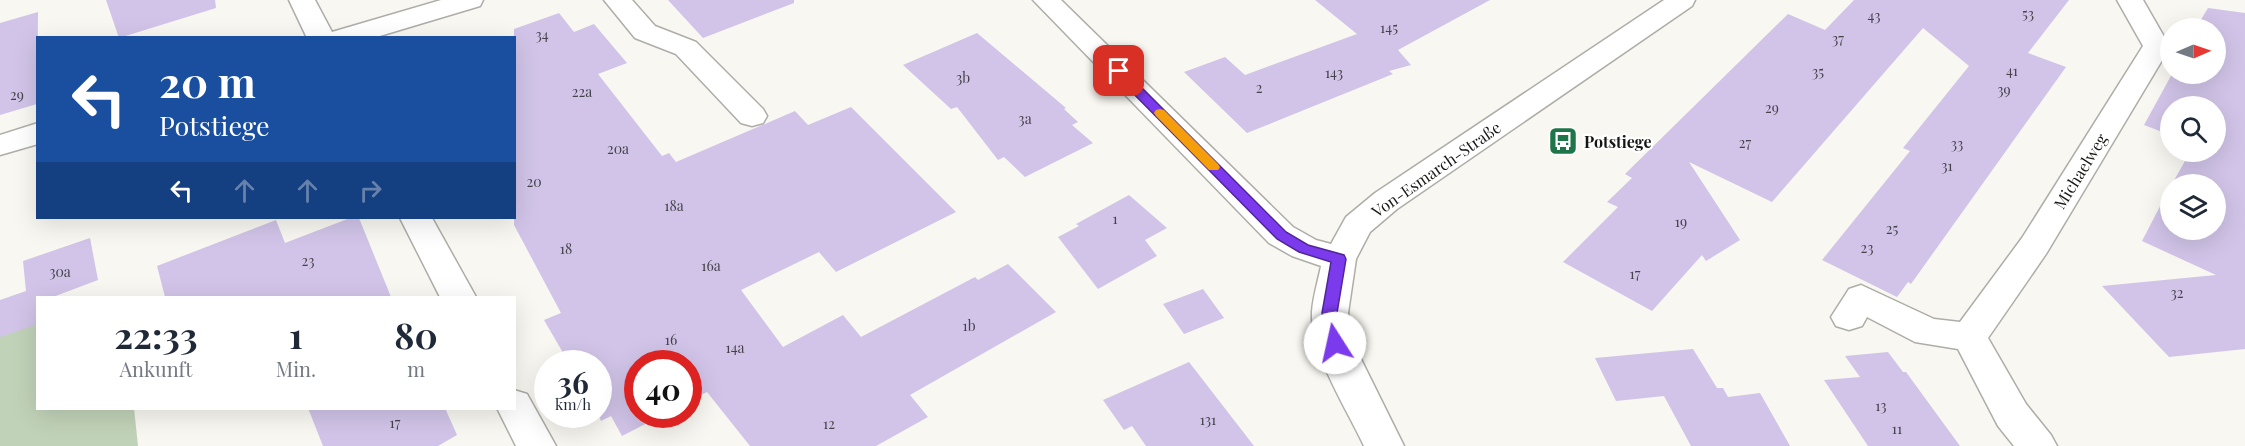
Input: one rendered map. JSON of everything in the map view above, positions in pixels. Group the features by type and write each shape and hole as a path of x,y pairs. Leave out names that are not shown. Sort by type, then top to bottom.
{"street":[{"path":"302,0 320,36"},
{"path":"349,36 470,0"},
{"path":"617,0 645,32 686,48 752,116"},
{"path":"1046,0 1281,236 1304,248 1339,259"},
{"name":"Von-Esmarch-Straße","path":"1384,446 1335,343 1330,313 1339,259 1358,225 1386,201 1682,0"},
{"name":"Michaelweg","path":"1969,338 2034,246 2157,46 2130,0"},
{"path":"0,145 36,134"},
{"path":"417,219 457,296"},
{"path":"1849,317 1862,298 1928,332 1969,338 2012,415 2037,446"},
{"path":"516,409 536,446"}],"green space":[{"path":"36,323 36,410 134,410 138,446 0,446 0,336"}],"building":[{"path":"106,0 215,0 216,8 125,36 118,36"},
{"path":"668,0 794,0 794,3 703,38"},
{"path":"1315,0 1490,0 1398,50 1411,65 1389,71 1393,74 1247,133 1184,72 1225,57 1245,75 1357,34"},
{"path":"1854,0 2069,0 2028,53 2066,67 1911,284 1908,282 1897,297 1822,260 1910,151 1903,148 1969,66 1923,28 1772,202 1689,162 1740,240 1706,261 1702,255 1652,311 1563,262 1618,207 1607,202 1632,178 1625,174 1788,14 1825,30"},
{"path":"2208,8 2245,13 2245,349 2169,357 2102,286 2216,275 2142,241 2160,206 2160,240 2226,240 2226,174 2178,174 2184,162 2226,162 2226,96 2160,96 2160,131 2144,125 2167,84 2226,84 2226,18 2202,18"},
{"path":"38,12 36,104 0,115 0,23"},
{"path":"559,13 574,32 594,24 627,63 598,74 662,156 669,153 676,162 795,111 808,125 851,107 956,212 836,272 819,252 741,290 783,347 843,315 861,337 975,277 978,280 1008,264 1056,312 910,395 928,417 876,446 750,446 707,392 702,395 702,350 624,350 624,428 638,428 622,436 612,418 612,350 561,350 544,320 561,313 514,225 514,219 516,219 516,36 514,36 514,29"},
{"path":"977,33 1066,108 1064,109 1078,122 1072,125 1093,143 1025,177 1004,157 998,160 957,107 951,109 903,65"},
{"path":"1129,195 1167,228 1145,240 1157,256 1098,289 1058,237 1079,226 1076,224"},
{"path":"347,219 359,219 391,296 165,296 157,266 276,220 285,243"},
{"path":"90,238 98,280 56,296 36,296 36,325 0,337 0,300 26,291 23,261"},
{"path":"1203,289 1224,318 1184,334 1163,304"},
{"path":"1693,349 1717,388 1723,388 1728,397 1760,393 1790,446 1691,446 1664,396 1616,401 1595,358"},
{"path":"1888,352 1903,372 1906,372 1960,446 1868,446 1824,380 1860,377 1845,356"},
{"path":"1189,362 1254,446 1146,446 1132,426 1124,430 1103,400"},
{"path":"309,410 446,410 457,435 438,446 323,446"}],"slow traffic":[{"path":"1160,113 1213,167"}],"place":[{"name":"Potstiege","path":"1563,141"}],"route":[{"path":"1119,71 1281,236 1304,248 1339,259 1330,313 1335,343"}]}
